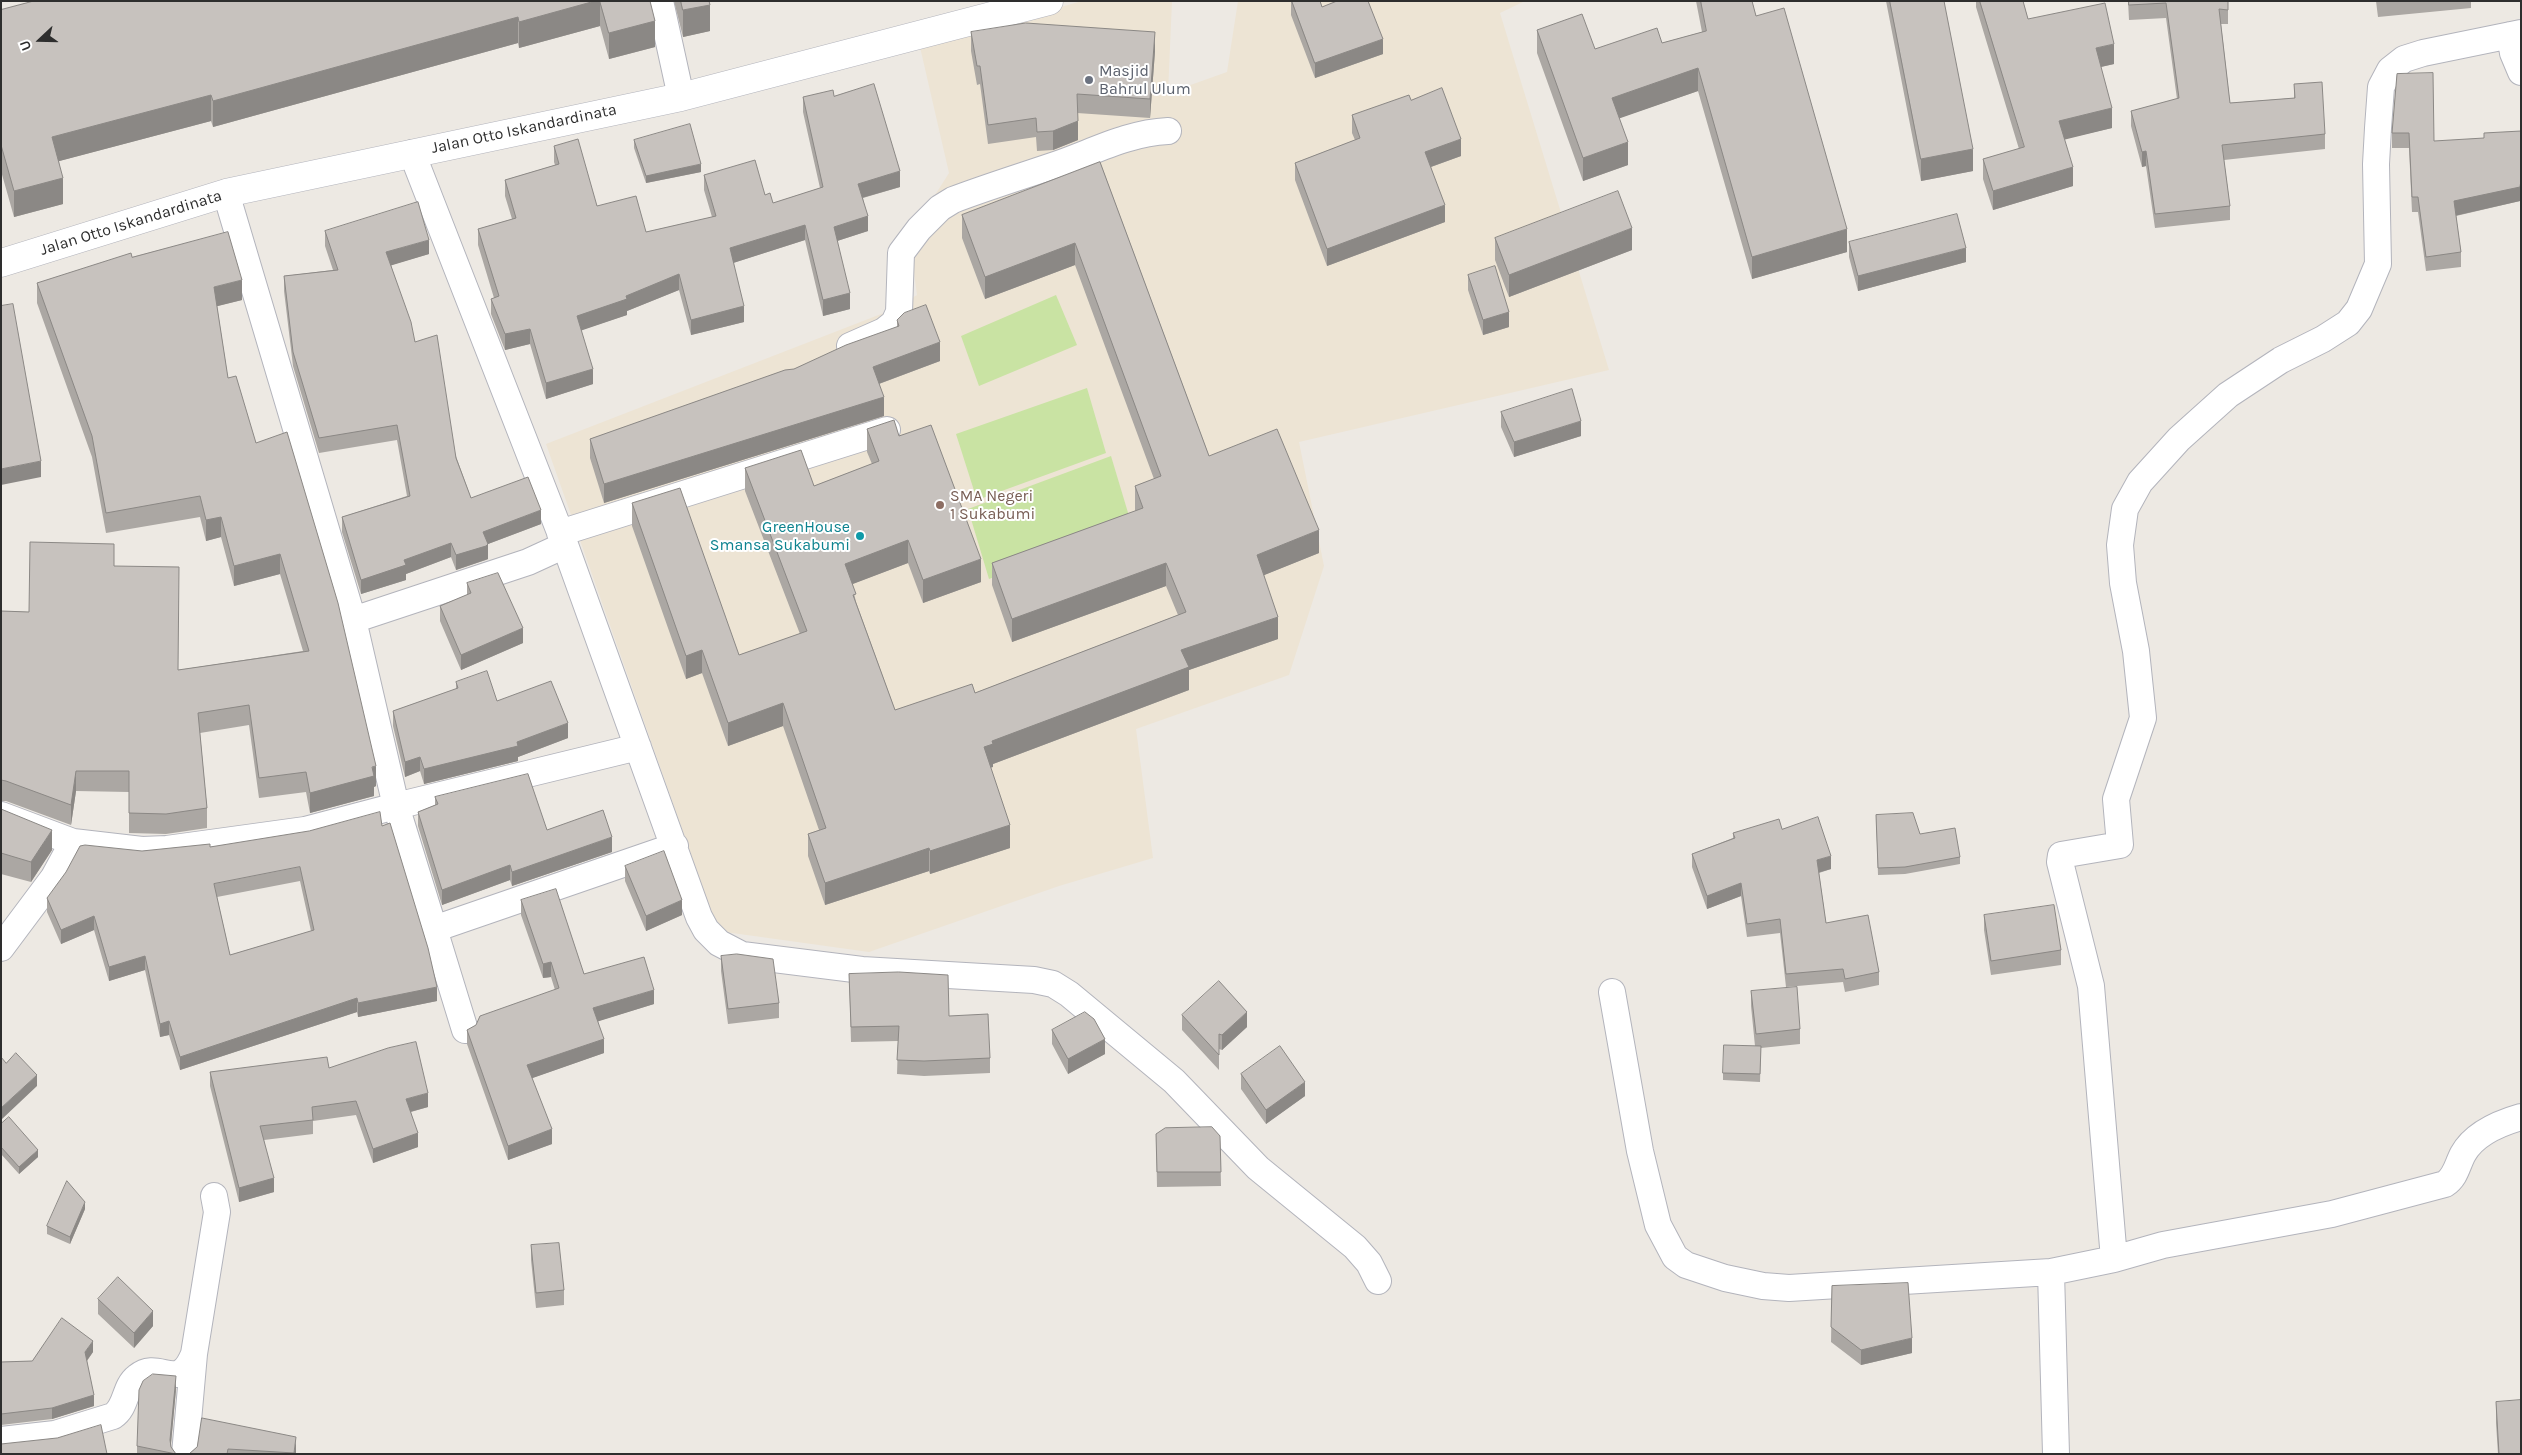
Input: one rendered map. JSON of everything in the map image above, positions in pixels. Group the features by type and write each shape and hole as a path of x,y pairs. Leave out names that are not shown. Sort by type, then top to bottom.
{"main road":[{"name":"Jalan Otto Iskandardinata","path":"1,263 226,192 680,97 1049,1"}],"street":[{"path":"660,1 680,97"},
{"path":"2114,1259 2090,986 2060,862 2061,855 2120,845 2116,799 2143,718 2136,651 2124,582 2120,545 2125,509 2140,482 2179,439 2228,395 2281,360 2323,339 2348,323 2359,309 2378,264 2376,164 2378,128 2381,86 2390,70 2404,60 2423,53 2515,34 2513,53 2521,72"},
{"path":"832,355 884,331 894,323 899,312 901,253 919,229 940,208 953,200 1059,164 1115,141 1142,133 1168,131"},
{"path":"412,153 563,539 699,917 706,930 719,943 742,956 862,970 1034,980 1053,984 1070,994 1174,1081 1258,1168 1355,1247 1368,1263 1378,1281"},
{"path":"226,192 353,620 396,806 466,1030"},
{"path":"353,620 528,562 563,539 887,430"},
{"path":"1,815 73,842 122,848 167,849 305,830 638,747"},
{"path":"1,948 54,877 73,842"},
{"path":"434,929 675,846"},
{"path":"1612,992 1640,1151 1658,1225 1675,1257 1686,1265 1734,1280 1763,1286 1789,1288 2051,1272 2114,1259 2163,1245 2332,1214 2445,1184 2453,1176 2462,1155 2472,1143 2499,1123 2521,1117"},
{"path":"185,1454 194,1354 217,1212 214,1196"},
{"path":"2051,1272 2056,1454"},
{"path":"1,1440 55,1434 113,1416 120,1412 137,1377 145,1373 159,1371 173,1375 182,1373 188,1368 194,1354"}],"shaded area":[{"name":"SMA Negeri 1 Sukabumi","path":"1082,1 1172,1 1168,93 1227,72 1238,1 1525,1 1500,13 1609,370 1299,442 1324,566 1289,675 1136,729 1153,858 1059,886 869,952 718,931 546,444 894,309 917,295 909,236 949,173 920,47"}],"green space":[{"path":"1056,295 1077,345 979,386 961,336"},
{"path":"1087,388 1106,453 977,500 956,434"},
{"path":"1111,456 1132,526 989,579 968,509"}],"building":[{"path":"34,1 595,1 519,22 518,17 213,101 211,95 52,137 63,178 14,191 1,145 1,10"},
{"path":"600,1 650,1 655,21 609,33"},
{"path":"681,1 709,1 710,5 683,10"},
{"path":"1292,1 1320,1 1322,7 1337,1 1368,1 1383,39 1315,63"},
{"path":"1701,1 1752,1 1756,16 1784,8 1847,229 1752,257 1698,68 1612,98 1628,142 1583,158 1537,30 1582,14 1595,49 1657,28 1662,43 1706,31"},
{"path":"1890,1 1944,1 1973,149 1921,159"},
{"path":"1980,1 2023,1 2028,19 2105,3 2114,44 2096,48 2112,108 2059,121 2073,167 1993,191 1983,159 2024,147"},
{"path":"2129,1 2228,1 2228,10 2219,9 2230,103 2295,98 2294,84 2322,82 2325,134 2222,145 2230,206 2155,214 2146,151 2142,152 2131,111 2179,98 2166,3 2129,5"},
{"path":"1026,23 1155,32 1150,99 1077,94 1078,121 1053,131 1037,132 1036,118 988,125 980,66 977,66 971,32"},
{"path":"2433,73 2434,141 2484,138 2484,133 2521,131 2521,180 2520,187 2454,201 2461,252 2426,257 2418,197 2412,197 2409,133 2392,133 2397,74"},
{"path":"874,84 900,171 858,184 868,216 834,227 850,293 823,300 805,225 730,248 744,306 691,320 679,274 626,296 627,299 577,316 593,369 546,383 530,329 505,334 491,299 499,296 478,229 516,218 505,180 559,164 554,146 578,139 597,206 636,196 646,232 716,216 704,175 755,160 765,195 770,193 773,203 823,187 803,97 833,90 834,96"},
{"path":"1442,88 1461,139 1425,152 1445,205 1327,249 1295,163 1360,138 1352,115 1409,95 1411,100"},
{"path":"690,124 701,164 646,176 634,140"},
{"path":"1100,162 1209,456 1277,429 1319,530 1257,555 1278,617 1181,650 1189,667 992,741 993,744 984,747 1010,825 930,851 929,848 825,883 808,834 826,828 783,703 728,723 702,650 686,656 632,503 680,488 739,655 807,631 745,468 801,450 814,486 879,461 867,429 894,420 899,436 931,425 981,559 923,580 908,540 845,564 856,594 853,595 895,710 972,684 975,693 1186,612 1166,563 1012,619 992,563 1143,508 1135,486 1161,476 1075,243 985,277 962,215"},
{"path":"1618,191 1632,228 1509,275 1495,238"},
{"path":"418,202 429,240 386,252 411,322 415,342 437,335 456,458 471,498 528,477 541,510 483,532 488,544 486,546 456,555 451,543 404,560 406,565 361,580 342,517 410,496 397,425 319,438 293,352 284,276 338,270 325,231"},
{"path":"1957,214 1966,248 1858,276 1849,242"},
{"path":"228,232 242,280 214,287 228,378 236,376 256,443 287,432 338,603 376,766 372,767 374,776 310,793 306,772 259,778 249,705 198,713 207,808 166,814 129,813 129,771 76,771 71,805 1,780 1,611 29,612 30,542 114,544 114,566 179,567 178,670 309,651 280,554 234,566 221,517 206,520 200,496 106,513 92,436 37,283 131,253 132,257"},
{"path":"1495,266 1509,312 1483,320 1468,275"},
{"path":"13,304 41,461 1,469 1,306"},
{"path":"926,305 940,342 873,367 884,397 604,484 590,439 785,370 794,369 846,345 899,326 897,320 904,313"},
{"path":"1572,389 1581,421 1514,442 1501,412"},
{"path":"498,573 523,628 461,655 440,606 471,593 467,583"},
{"path":"487,671 497,701 551,681 568,723 517,742 518,746 424,769 420,757 405,762 393,711 458,688 456,682"},
{"path":"528,774 547,830 603,810 612,837 512,872 510,865 442,890 418,812 438,804 435,797"},
{"path":"1,809 52,830 31,862 1,853"},
{"path":"380,812 382,826 390,823 428,948 437,987 358,1003 357,998 180,1057 169,1021 160,1024 145,956 109,967 94,916 61,930 47,898 66,872 80,846 142,851 210,844 210,847 309,831","holes":["300,867 314,930 230,955 214,884"]},
{"path":"1913,813 1920,834 1955,828 1960,857 1905,867 1878,868 1876,815"},
{"path":"1818,817 1831,856 1817,860 1826,923 1868,915 1879,972 1845,979 1843,969 1786,974 1780,919 1747,924 1741,883 1707,896 1692,854 1735,838 1733,833 1779,819 1782,829"},
{"path":"664,851 682,900 646,916 625,866"},
{"path":"556,889 584,974 644,957 654,990 593,1008 604,1039 527,1065 552,1129 508,1146 467,1030 476,1025 480,1016 559,988 551,962 543,964 521,900"},
{"path":"2054,905 2061,950 1991,961 1984,915"},
{"path":"737,954 773,959 779,1003 728,1009 721,956"},
{"path":"899,972 948,975 949,1016 988,1014 990,1058 924,1061 897,1060 899,1026 851,1027 849,974"},
{"path":"1219,981 1247,1012 1222,1035 1219,1034 1219,1055 1182,1015"},
{"path":"1797,987 1800,1029 1756,1034 1751,991"},
{"path":"1085,1012 1094,1019 1105,1039 1068,1059 1052,1030"},
{"path":"416,1042 428,1093 406,1099 418,1133 373,1149 356,1101 312,1107 313,1120 260,1126 274,1178 239,1188 210,1072 327,1057 329,1068 388,1048"},
{"path":"1724,1045 1761,1046 1760,1074 1723,1073"},
{"path":"1280,1046 1305,1082 1266,1110 1241,1074"},
{"path":"16,1053 37,1075 1,1108 1,1057 6,1063"},
{"path":"9,1117 38,1150 19,1167 1,1147 1,1124"},
{"path":"1212,1127 1220,1136 1221,1172 1157,1172 1156,1134 1165,1128"},
{"path":"67,1181 85,1202 70,1237 47,1226"},
{"path":"559,1243 564,1290 536,1293 531,1245"},
{"path":"118,1277 153,1311 134,1333 98,1299"},
{"path":"1908,1283 1912,1338 1861,1350 1831,1327 1832,1286"},
{"path":"62,1318 93,1341 85,1352 94,1395 52,1408 1,1414 1,1362 32,1361"},
{"path":"153,1374 176,1376 170,1440 171,1447 176,1454 137,1446 139,1390 143,1381"},
{"path":"2521,1400 2521,1454 2499,1454 2496,1402"},
{"path":"202,1418 296,1437 294,1453 228,1449 227,1454 189,1454 197,1447"},
{"path":"101,1425 107,1454 1,1454 1,1444 57,1438"}],"place":[{"name":"Masjid Bahrul Ulum","path":"1089,80"},
{"name":"SMA Negeri 1 Sukabumi","path":"940,505"},
{"name":"GreenHouse Smansa Sukabumi","path":"860,536"}]}
